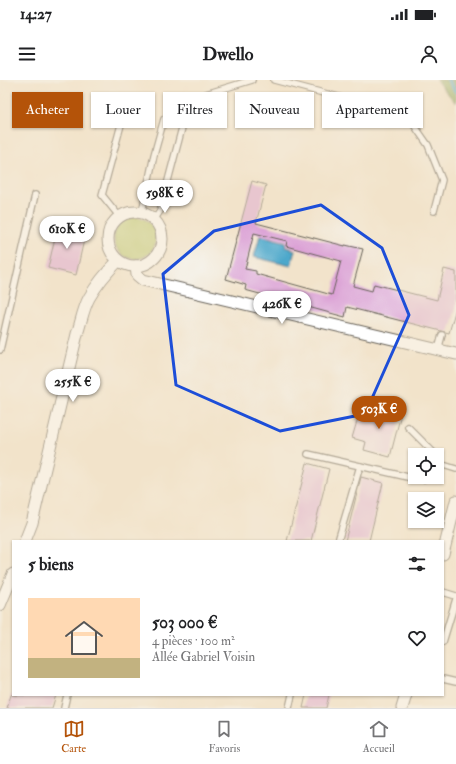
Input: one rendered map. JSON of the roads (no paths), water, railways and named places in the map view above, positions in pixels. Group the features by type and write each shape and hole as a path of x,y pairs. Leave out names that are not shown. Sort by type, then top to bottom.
{"street":[{"path":"130,212 142,212 155,219 162,232 162,243 158,253 152,260 144,265 136,266 124,264 114,257 108,247 107,240 109,229 112,223 119,216 130,212"},
{"path":"26,540 32,523 85,310 89,299 103,277 118,261"},
{"path":"136,266 137,275 143,280 456,354"},
{"path":"444,551 454,519 456,501"},
{"path":"0,605 12,576"},
{"path":"402,708 406,696"}],"lane":[{"path":"212,92 252,80"},
{"path":"274,80 407,115 428,145 442,180 434,211"},
{"path":"142,212 154,155 163,123"},
{"path":"119,216 102,195 120,128"},
{"path":"155,219 160,211 181,128"},
{"path":"0,350 36,195"},
{"path":"438,350 442,335"},
{"path":"408,427 428,448"},
{"path":"308,454 408,477"},
{"path":"444,465 456,469"},
{"path":"338,540 360,466"},
{"path":"444,592 456,596"},
{"path":"444,639 456,599"},
{"path":"444,679 456,682"},
{"path":"64,708 67,696"},
{"path":"288,708 290,696"}],"water":[{"path":"260,235 286,242 285,247 295,250 291,266 254,257"}],"waterway":[{"path":"448,80 456,92"}]}
